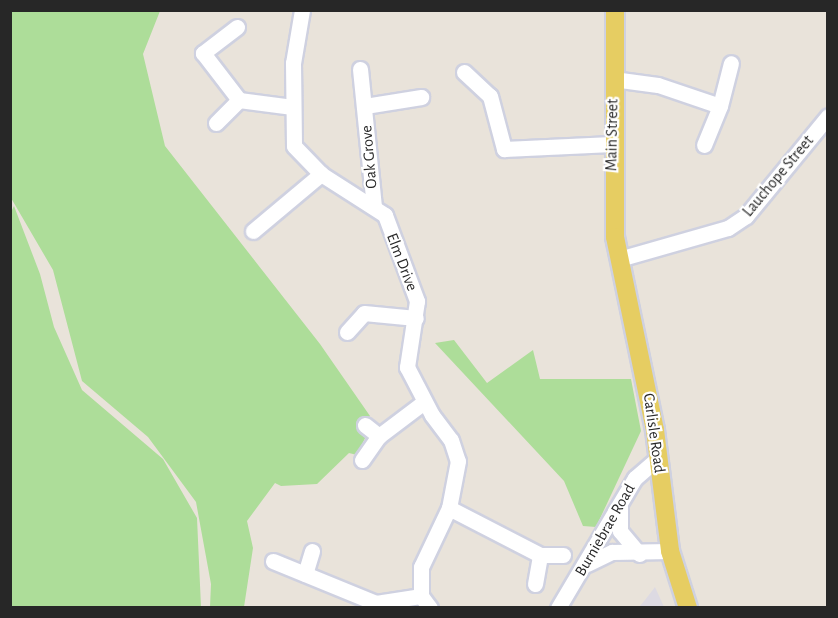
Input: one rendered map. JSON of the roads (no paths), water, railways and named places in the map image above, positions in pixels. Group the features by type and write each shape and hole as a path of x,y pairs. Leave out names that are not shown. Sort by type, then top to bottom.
{"main road":[{"name":"Main Street","path":"615,10 612,213 619,259"},
{"name":"Carlisle Road","path":"619,259 651,409 670,551 688,608"}],"street":[{"name":"Elm Drive","path":"302,10 293,63 294,146 321,174 384,215 417,301 407,367 424,402 451,440 458,461 449,507 420,567 425,602"},
{"path":"237,27 203,53 239,100 293,106"},
{"path":"704,145 720,106 731,63"},
{"name":"Oak Grove","path":"360,69 374,207"},
{"path":"464,72 490,96 504,149 612,144"},
{"path":"613,79 658,85 720,106"},
{"name":"Oak Grove","path":"365,106 421,97"},
{"path":"216,123 239,100"},
{"name":"Lauchope Street","path":"619,259 728,228 746,216 828,116"},
{"path":"253,231 321,174"},
{"path":"347,332 364,313 416,318"},
{"path":"362,460 379,436 424,402"},
{"path":"366,425 379,436"},
{"name":"Burniebrae Road","path":"558,608 587,564 635,478 658,458"},
{"path":"620,503 620,531 639,554"},
{"path":"449,507 540,555 563,555"},
{"path":"305,574 312,551"},
{"path":"587,564 612,552 639,554 670,551"},
{"path":"535,584 540,555"},
{"path":"273,561 376,603 425,602"}]}
